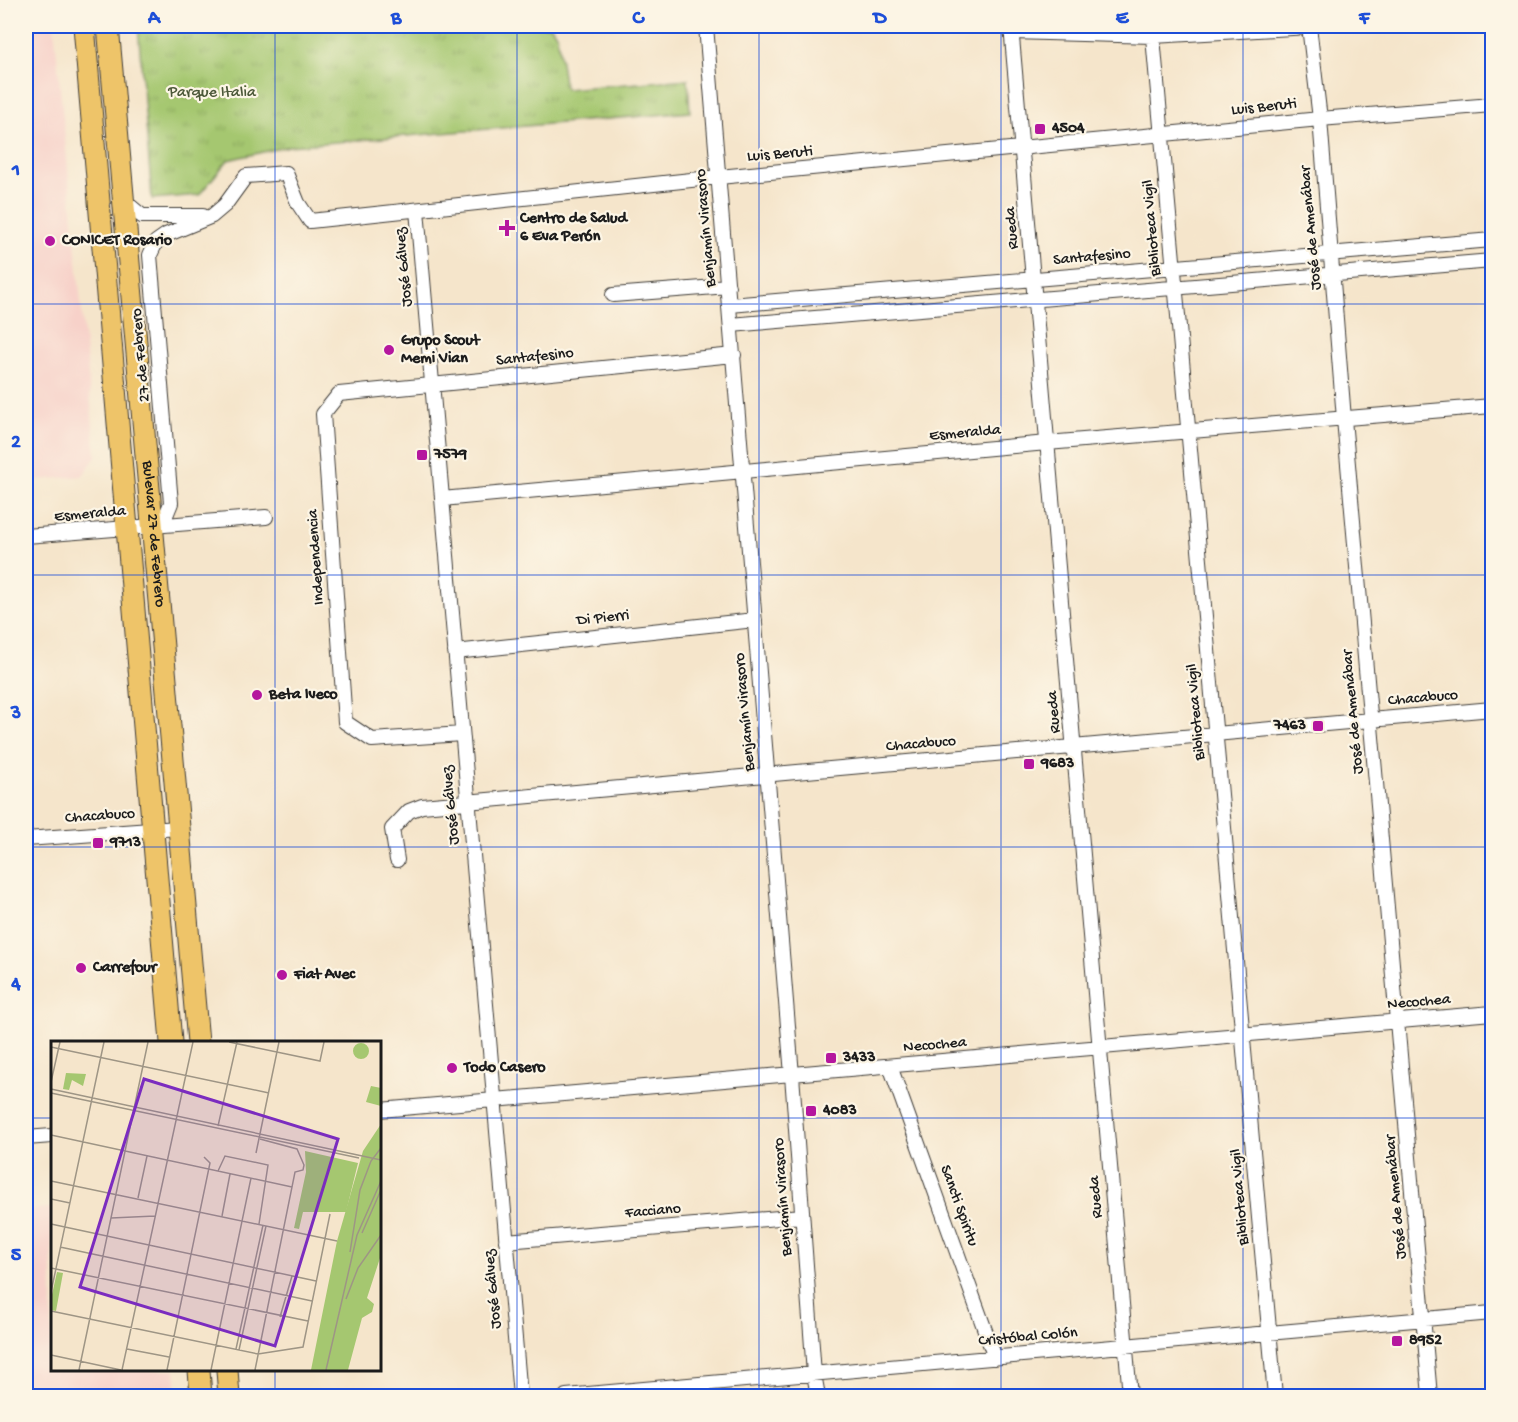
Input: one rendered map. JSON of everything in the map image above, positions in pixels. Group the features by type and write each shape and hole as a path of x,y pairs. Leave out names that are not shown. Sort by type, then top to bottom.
{"main road":[{"name":"Bulevar 27 de Febrero","path":"84,26 171,1041"},
{"name":"Bulevar 27 de Febrero","path":"108,26 157,526 178,828 198,1041"},
{"path":"199,1371 201,1396"},
{"path":"227,1371 229,1396"}],"street":[{"name":"Benjamín Virasoro","path":"706,26 768,774 814,1374 818,1396"},
{"path":"1011,29 1152,31 1309,26"},
{"name":"José de Amenábar","path":"1309,26 1320,118 1344,419 1430,1396"},
{"name":"Rueda","path":"1011,29 1130,1396"},
{"name":"Biblioteca Vigil","path":"1152,31 1275,1396"},
{"name":"Luis Beruti","path":"212,216 225,205 246,176 286,173 298,202 310,221 719,177 1320,118 1492,105"},
{"path":"124,201 142,216 212,216"},
{"name":"José Gálvez","path":"417,210 520,1396"},
{"name":"27 de Febrero","path":"157,526 171,502 150,255 156,242 166,235 212,216"},
{"name":"Santafesino","path":"730,305 1492,240"},
{"path":"731,325 1492,261"},
{"path":"613,295 728,286"},
{"name":"Santafesino","path":"339,394 734,355"},
{"name":"Independencia","path":"339,394 323,414 345,722 372,740 462,734"},
{"name":"Esmeralda","path":"442,499 1047,443 1492,406"},
{"name":"Esmeralda","path":"26,536 266,518"},
{"name":"Di Pierri","path":"455,652 755,620"},
{"name":"Chacabuco","path":"397,860 392,829 408,811 423,806 1492,709"},
{"name":"Chacabuco","path":"26,839 178,828"},
{"name":"Necochea","path":"381,1110 1492,1013"},
{"name":"Sancti Spiritu","path":"890,1066 995,1358"},
{"path":"26,1138 51,1136"},
{"name":"Facciano","path":"506,1241 802,1216"},
{"name":"Cristóbal Colón","path":"566,1396 1492,1313"}],"shaded area":[{"name":"CONICET Rosario","path":"26,26 54,26 96,457 82,476 26,481"},
{"path":"51,1208 51,1371 175,1371 177,1396 26,1396 26,1210"}],"green space":[{"name":"Parque Italia","path":"138,26 551,26 557,36 565,89 688,79 690,112 289,146 228,160 199,195 152,199"}],"place":[{"name":"4504","path":"1040,129"},
{"name":"Centro de Salud 6 Eva Perón","path":"507,228"},
{"name":"CONICET Rosario","path":"50,241"},
{"name":"Grupo Scout Memi Vian","path":"389,350"},
{"name":"7579","path":"422,455"},
{"name":"Beta Iveco","path":"257,695"},
{"name":"7463","path":"1318,726"},
{"name":"9683","path":"1029,764"},
{"name":"9713","path":"98,843"},
{"name":"Carrefour","path":"81,968"},
{"name":"Fiat Avec","path":"282,975"},
{"name":"3433","path":"831,1058"},
{"name":"Todo Casero","path":"452,1068"},
{"name":"4083","path":"811,1111"},
{"name":"8952","path":"1397,1341"}]}
